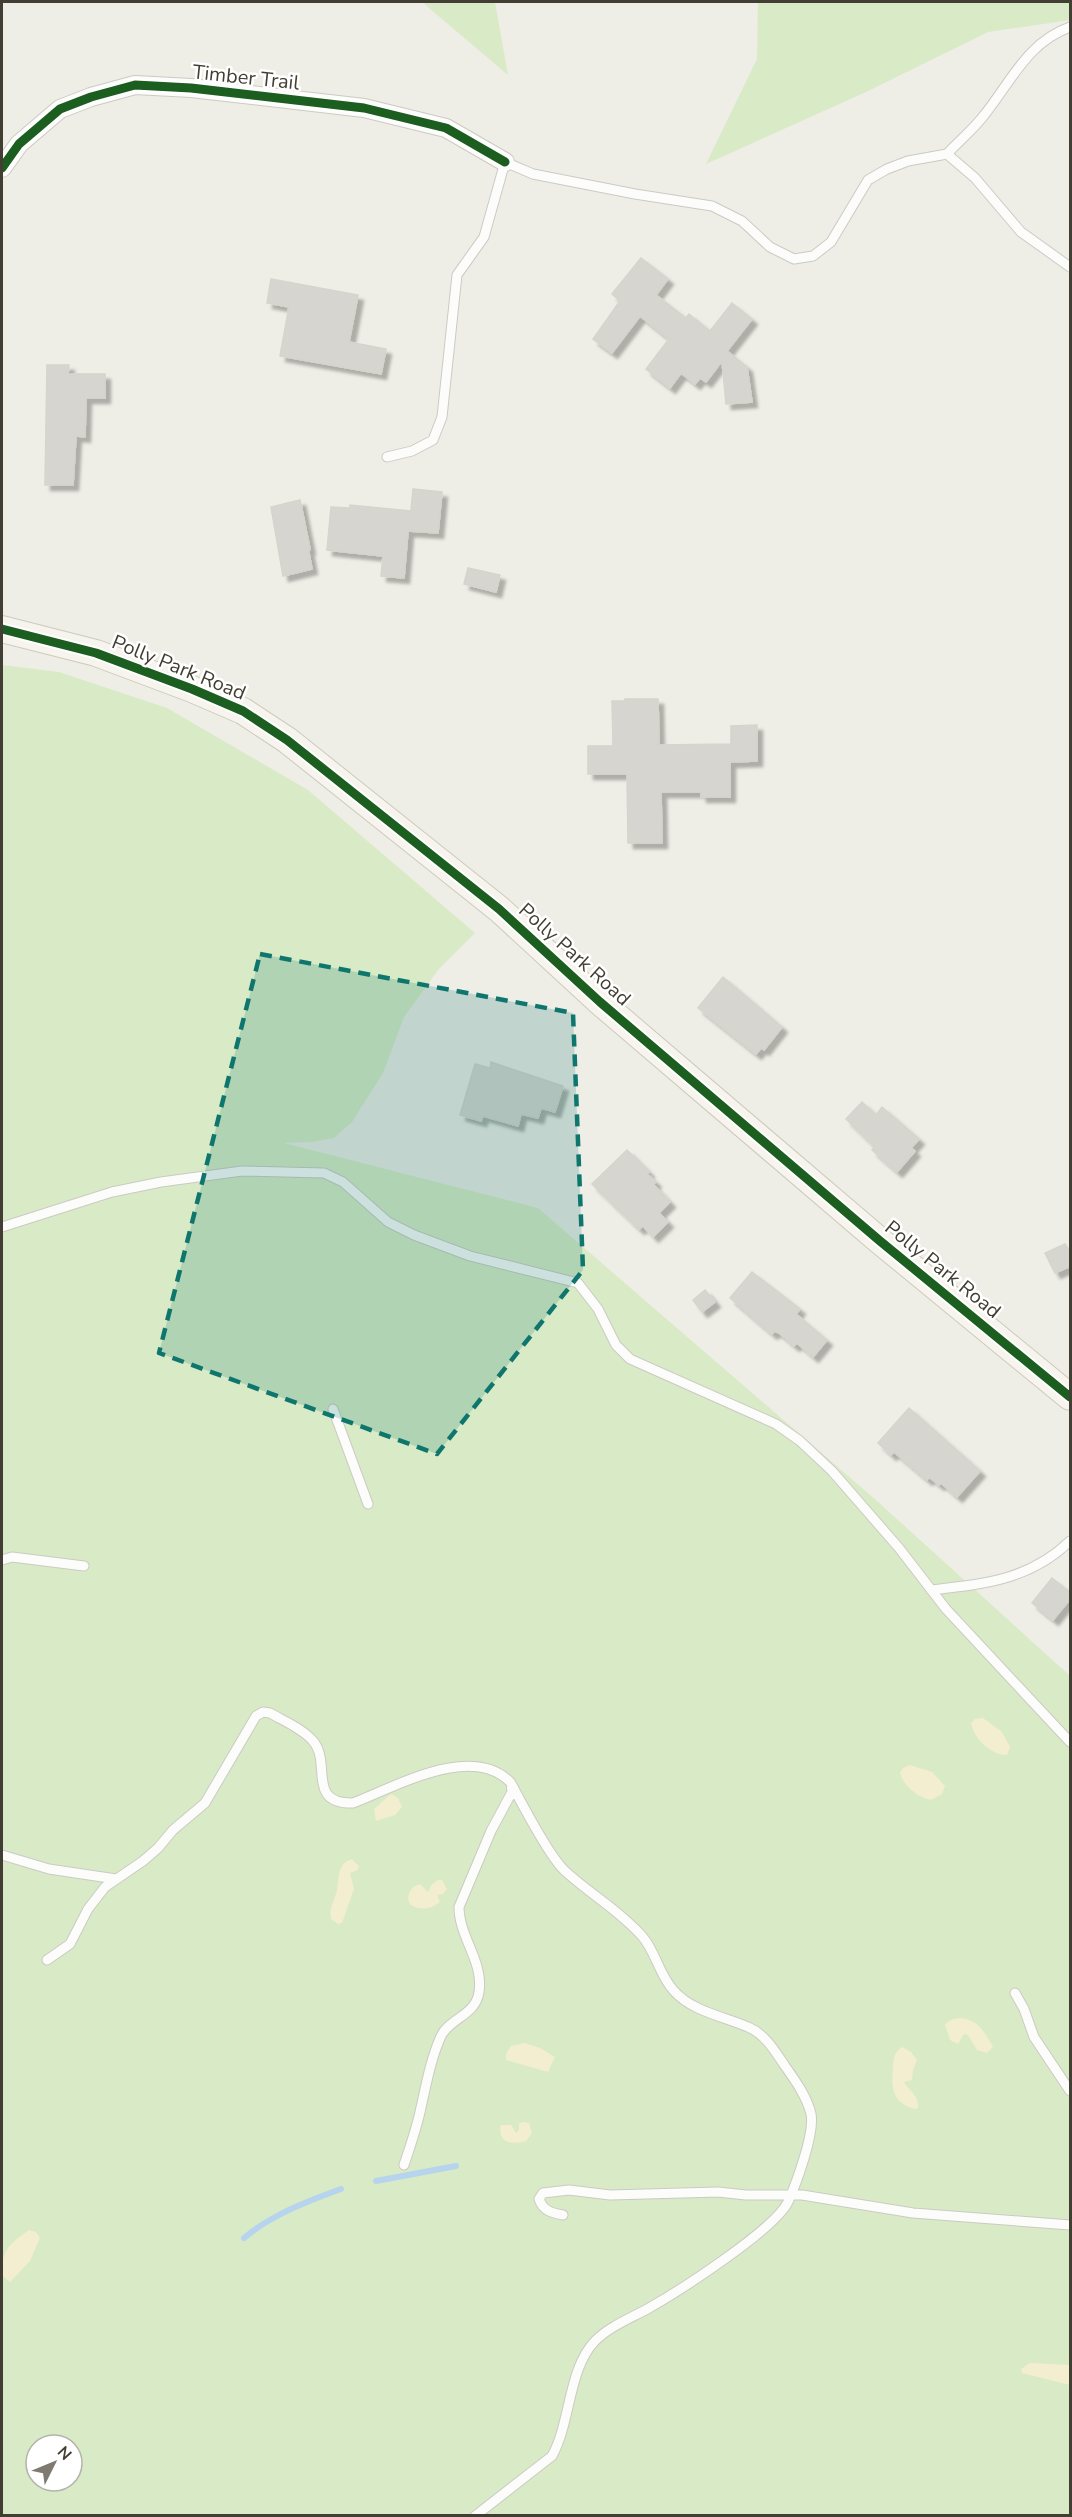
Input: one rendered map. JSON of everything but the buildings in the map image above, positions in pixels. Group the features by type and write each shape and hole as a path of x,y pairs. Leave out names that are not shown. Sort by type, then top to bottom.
{"street":[{"name":"Timber Trail","path":"2,168 20,144 60,109 91,97 135,85 191,88 364,108 446,128 505,162"},
{"name":"Polly Park Road","path":"2,630 96,653 192,688 243,711 287,741 499,909 600,1002 872,1235 1071,1397"}],"lane":[{"path":"387,457 412,451 433,440 442,417 457,275 484,237 505,162 533,174 712,206 742,221 770,247 794,259 813,256 831,243 868,180 908,161 947,154 984,116 1036,46 1052,34 1071,27"},
{"path":"947,154 975,177 1021,232 1071,267"},
{"path":"2,1227 112,1192 161,1182 242,1171 324,1173 343,1182 388,1222 414,1235 470,1256 578,1283 598,1309 616,1345 630,1359 766,1419 800,1441 832,1471 899,1548 962,1627 1071,1742"},
{"path":"333,1410 368,1504"},
{"path":"931,1590 984,1584 1028,1571 1069,1546"},
{"path":"2,1560 12,1557 84,1566"},
{"path":"47,1960 70,1944 94,1900 105,1887 144,1861 173,1830 205,1803 256,1716 263,1712 270,1713 313,1741 320,1757 322,1783 329,1796 340,1803 353,1803 422,1775 459,1766 488,1768 506,1777 564,1869 628,1920 650,1945 662,1975 675,1992 696,2007 749,2027 774,2048 802,2092 811,2115 811,2131 787,2203 762,2230 675,2292 606,2331 596,2340 587,2350 573,2391 562,2435 552,2456 475,2516"},
{"path":"404,2165 418,2121 431,2060 443,2032 470,2010 479,1992 476,1965 463,1935 459,1920 459,1907 491,1831 512,1792 511,1783"},
{"path":"2,1855 49,1869 116,1879"},
{"path":"1015,1993 1024,2009 1034,2037 1071,2091"},
{"path":"563,2215 549,2212 541,2206 539,2199 543,2193 569,2190 610,2195 718,2192 746,2195 802,2195 913,2213 1005,2222 1071,2225"}],"highlighted area":[{"path":"260,954 573,1013 583,1270 437,1454 159,1353"}],"green space":[{"path":"422,2 495,2 508,75"},
{"path":"758,2 1070,2 1070,20 988,32 866,92 706,164 757,59"},
{"path":"2,665 59,672 167,708 308,790 475,933 438,970 404,1017 383,1073 352,1122 334,1138 284,1143 538,1208 877,1501 1070,1676 1070,2515 2,2516"}],"sand":[{"path":"983,1718 1002,1732 1010,1747 1007,1755 989,1749 979,1740 971,1723 975,1719"},
{"path":"910,1765 932,1772 945,1786 942,1794 931,1800 912,1791 900,1773 903,1768"},
{"path":"391,1794 398,1798 402,1807 395,1815 376,1821 374,1809"},
{"path":"352,1859 359,1866 358,1870 350,1873 354,1889 342,1923 338,1924 331,1919 331,1908 341,1868"},
{"path":"442,1880 447,1889 443,1894 437,1895 440,1902 421,1909 411,1904 408,1900 413,1887 420,1884 428,1892 432,1884"},
{"path":"962,2018 974,2022 984,2032 993,2047 987,2053 977,2050 968,2035 964,2034 958,2044 950,2040 945,2024 953,2019"},
{"path":"524,2043 540,2048 555,2057 548,2072 506,2060 506,2054 511,2046"},
{"path":"902,2047 911,2052 917,2060 912,2080 904,2082 917,2100 918,2108 915,2109 902,2103 893,2088 894,2059 897,2051"},
{"path":"519,2123 529,2123 532,2133 526,2141 516,2143 503,2139 500,2131 501,2125 511,2125 516,2133 519,2130"},
{"path":"29,2230 36,2232 40,2238 30,2261 10,2282 2,2275 5,2254 11,2244"},
{"path":"1030,2363 1070,2365 1070,2385 1022,2373 1021,2369"}],"waterway":[{"path":"376,2181 456,2166"},
{"path":"244,2238 278,2216 341,2189"}],"cycle path":[{"path":"2,168 19,144 60,109 91,97 135,85 191,88 364,108 446,128 505,162"},
{"path":"2,629 96,653 192,689 243,711 287,740 499,909 600,1002 880,1241 1070,1397"}]}
